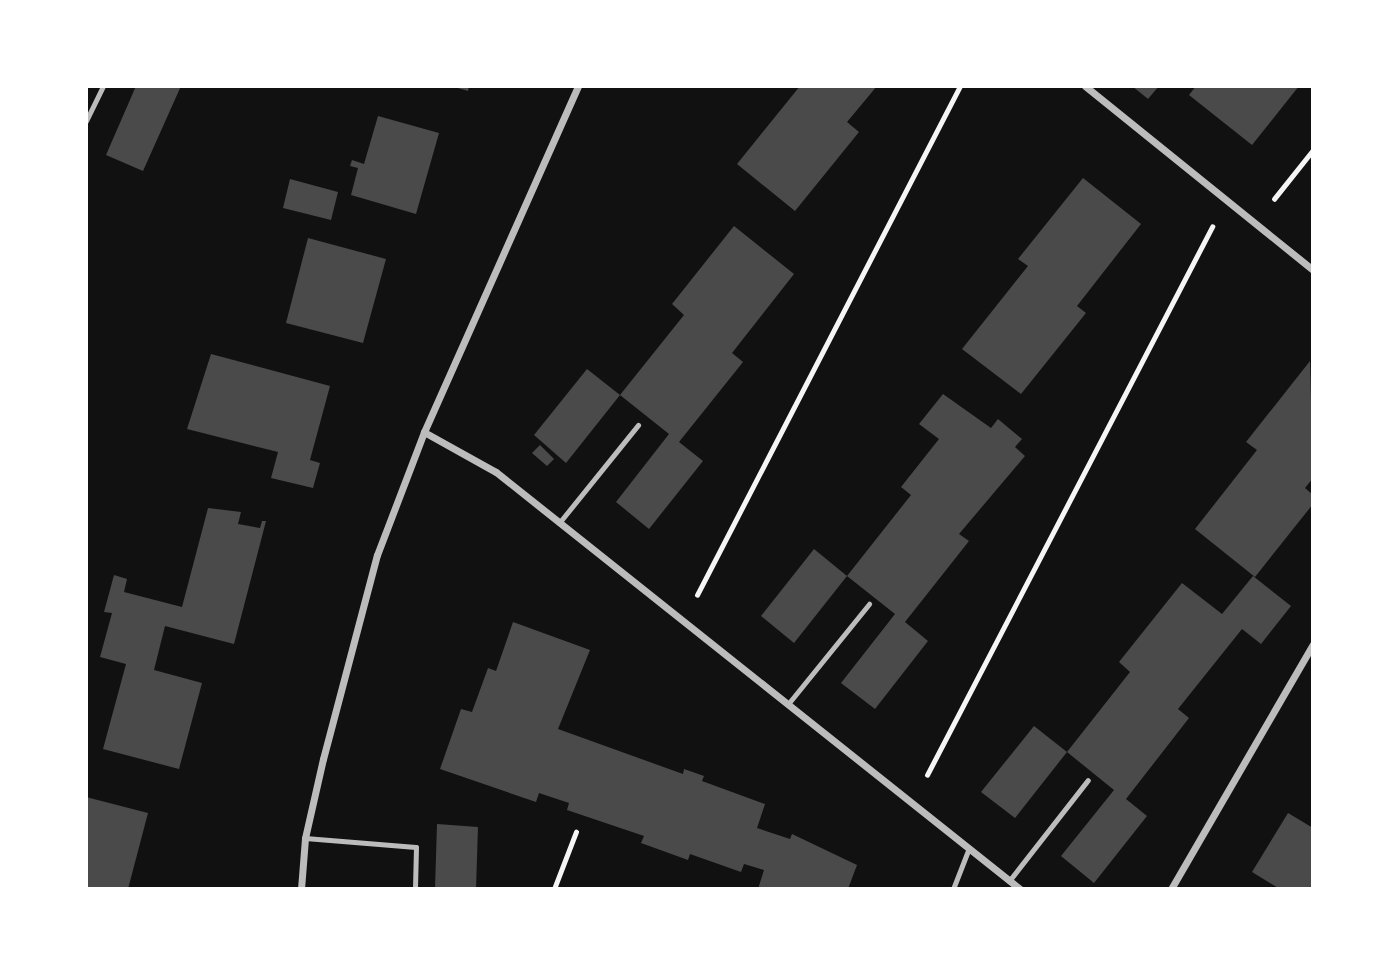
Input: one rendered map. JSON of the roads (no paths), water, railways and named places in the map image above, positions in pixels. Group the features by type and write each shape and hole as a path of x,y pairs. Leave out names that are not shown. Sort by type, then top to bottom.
{"street":[{"path":"301,889 305,838 348,655 377,555 424,432 578,86"},
{"path":"1085,86 1313,270"},
{"path":"424,432 496,472 1020,889"},
{"path":"1171,889 1313,644"}],"lane":[{"path":"86,121 103,86"},
{"path":"559,523 638,425"},
{"path":"788,704 869,604"},
{"path":"1009,881 1088,780"},
{"path":"305,838 416,847 415,889"},
{"path":"953,889 969,848"}]}
